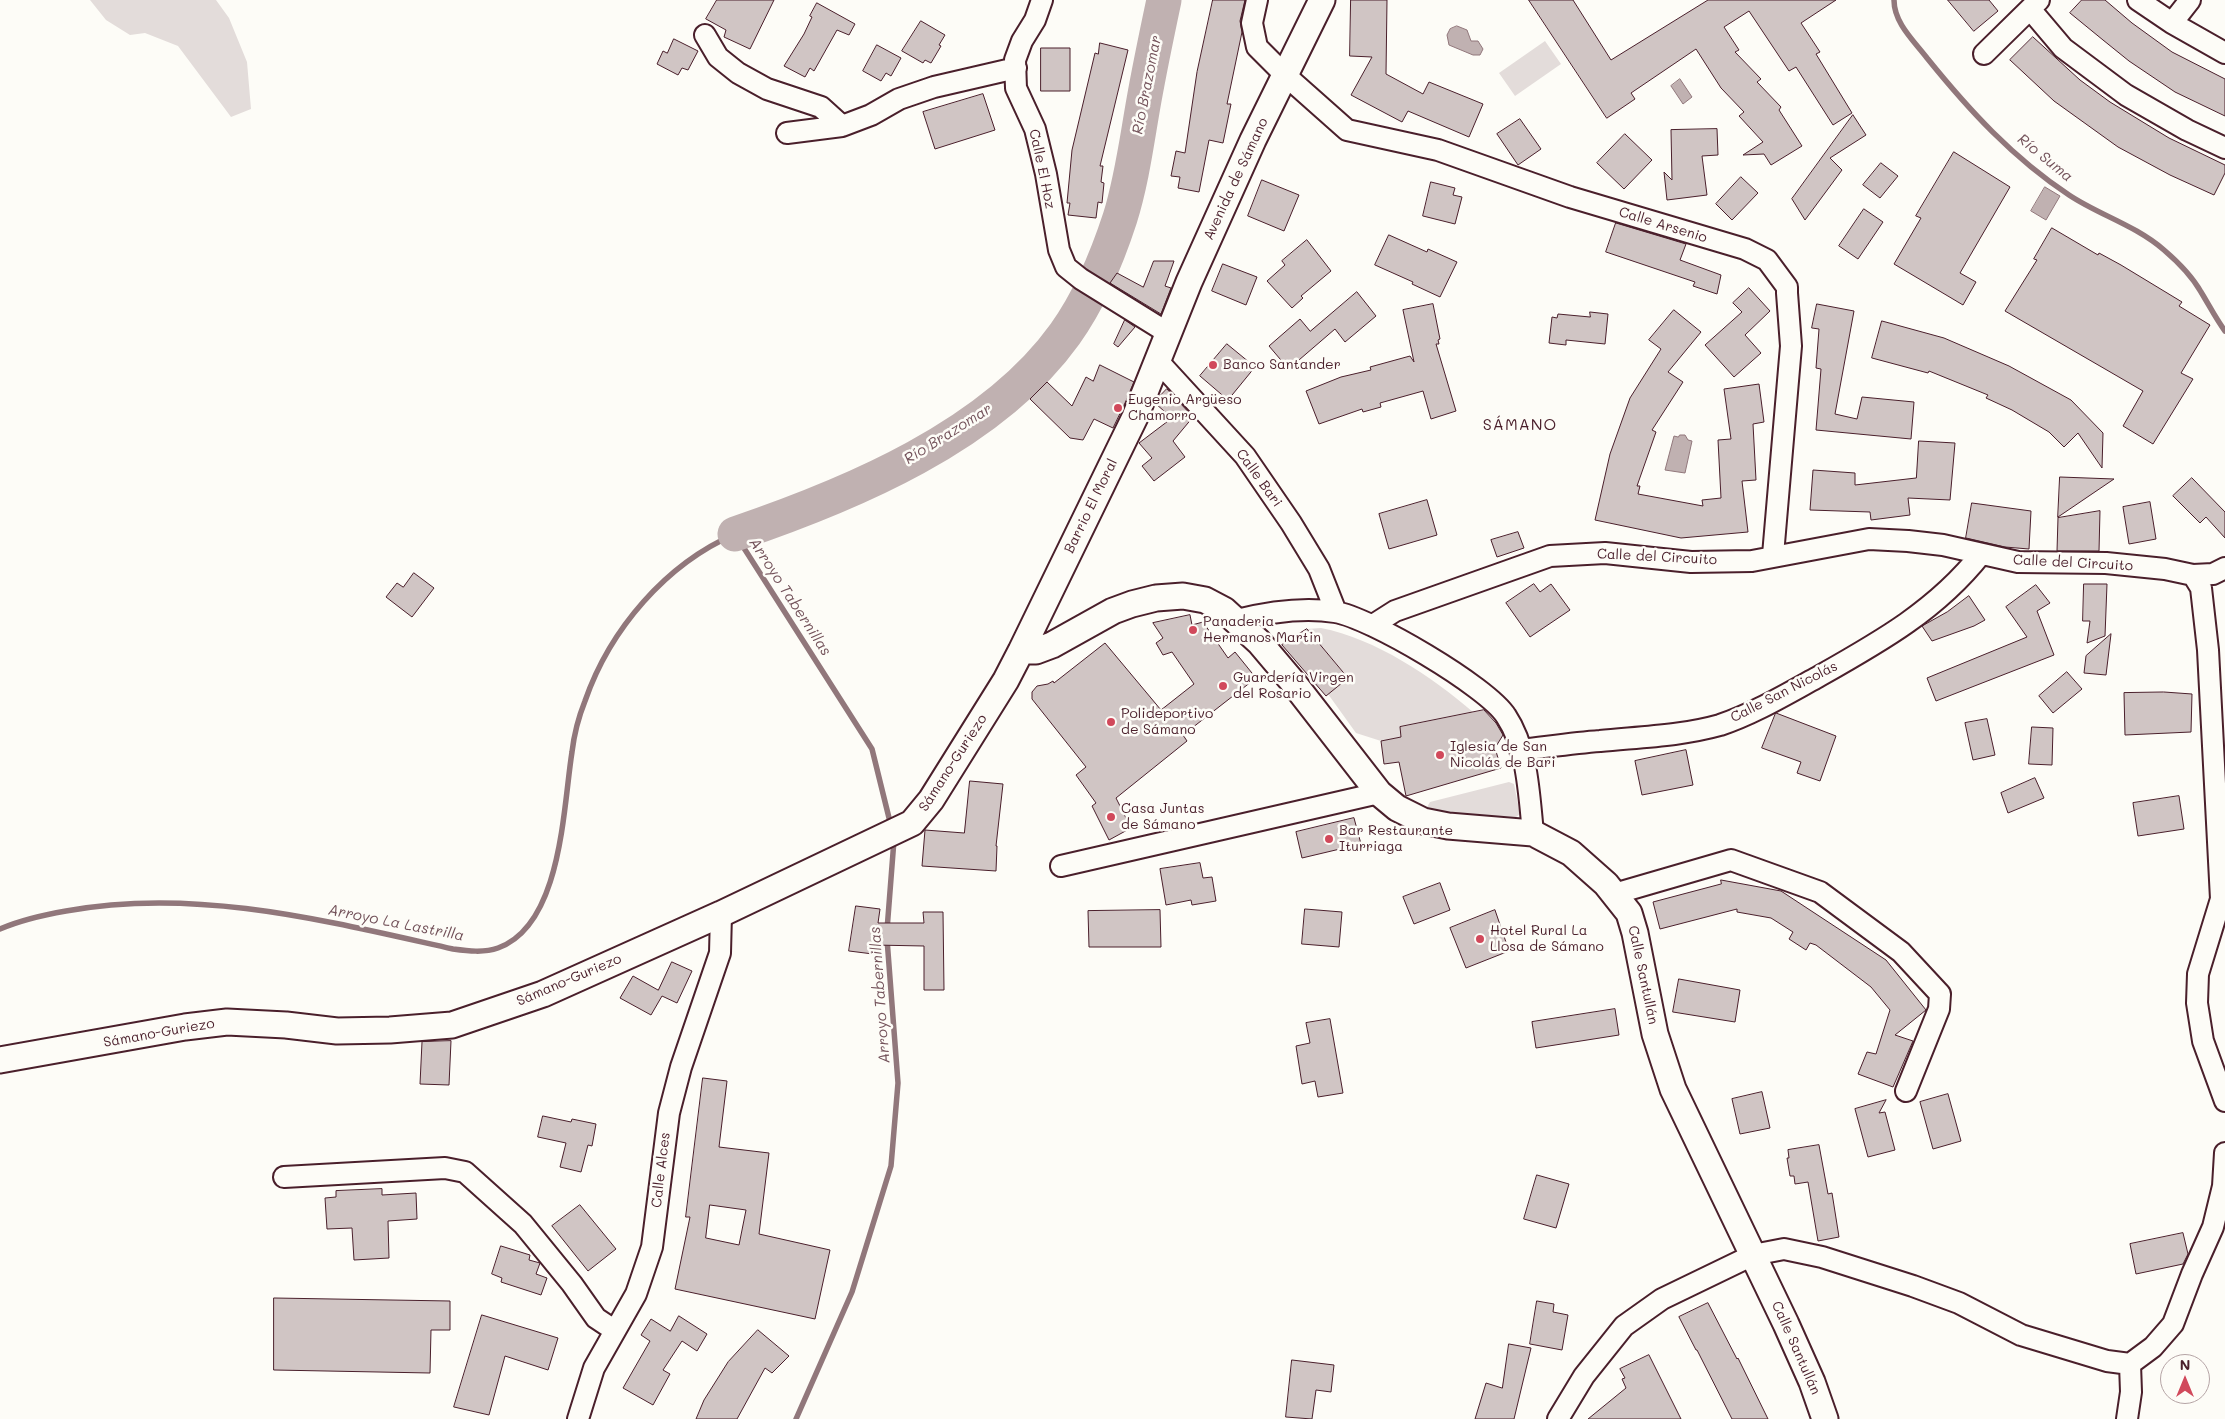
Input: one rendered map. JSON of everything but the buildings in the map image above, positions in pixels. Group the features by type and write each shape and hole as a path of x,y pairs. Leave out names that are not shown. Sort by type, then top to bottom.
{"street":[{"name":"Calle El Hoz","path":"1042,0 1035,20 1022,41 1015,60 1016,88 1035,129 1042,156 1059,250 1066,267 1081,279 1168,333"},
{"name":"Calle Arsenio","path":"1257,0 1252,23 1257,47 1285,76 1347,130 1438,150 1570,197 1745,249 1767,260 1787,287 1791,346 1773,556"},
{"name":"Avenida de Sámano","path":"1157,360 1253,140 1322,0"},
{"path":"2138,0 2172,23 2225,53"},
{"path":"2172,23 2190,0"},
{"path":"1984,54 2034,5 2063,48 2126,95 2187,130 2225,148"},
{"path":"705,35 718,57 738,73 767,89 821,107 842,126"},
{"path":"787,133 842,126 871,115 899,99 934,87 1016,68"},
{"name":"Calle Bari","path":"1157,360 1245,456 1291,523 1319,569 1336,612"},
{"name":"Barrio El Moral","path":"1021,651 1135,417 1157,360"},
{"name":"Calle del Circuito","path":"1373,625 1395,611 1550,556 1605,553 1691,562 1752,561 1869,539 1943,545 2018,562 2106,563 2193,575 2214,574 2225,568"},
{"name":"Calle San Nicolás","path":"1520,750 1685,732 1720,725 1745,715 1879,643 1928,608 1962,578 1981,554"},
{"path":"2193,575 2201,588 2208,650 2221,899 2198,974 2197,1003 2204,1041 2225,1101"},
{"name":"Calle Santullán","path":"1021,651 1052,646 1113,611 1156,598 1183,596 1205,600 1224,610 1237,620 1292,681 1379,793 1397,808 1423,821 1448,826 1533,833 1571,853 1594,873 1629,913 1635,933 1655,1034 1673,1089 1808,1374 1825,1419"},
{"path":"1237,620 1263,614 1290,611 1336,612 1373,625 1467,680 1506,714 1515,734 1528,793 1533,833"},
{"name":"Sámano-Guriezo","path":"0,1060 184,1027 227,1022 286,1025 337,1031 390,1030 452,1025 543,994 722,914 892,833 919,816 1006,680 1021,651"},
{"path":"1062,866 1379,793"},
{"path":"1614,894 1732,860 1820,892 1901,952 1940,994 1939,1009 1906,1091"},
{"name":"Calle Alces","path":"578,1419 594,1368 636,1294 652,1247 669,1113 681,1067 720,953 722,914"},
{"path":"1558,1419 1584,1376 1624,1326 1662,1299 1753,1255 1784,1249 1822,1257 1913,1286 1959,1303 2021,1335 2107,1361 2130,1364 2153,1347 2173,1324 2213,1227 2222,1186 2225,1153"},
{"path":"284,1177 445,1168 465,1172 523,1224 596,1318 614,1330"},
{"path":"2127,1419 2131,1392 2130,1364"}],"shaded area":[{"path":"90,0 216,0 229,18 247,62 251,109 231,117 178,46 145,33 130,35 106,20"},
{"path":"1457,26 1467,30 1471,41 1478,41 1483,49 1480,55 1473,55 1449,45 1447,35 1450,29"},
{"path":"1545,41 1561,64 1515,96 1499,73"},
{"path":"1680,79 1692,97 1683,104 1671,86"},
{"path":"2045,187 2060,196 2046,220 2031,211"},
{"path":"1685,435 1688,440 1692,441 1685,473 1665,470 1674,436 1678,437"},
{"path":"1321,628 1342,633 1362,641 1402,661 1439,685 1473,712 1400,727 1401,737 1381,741 1356,733 1328,694 1348,677 1307,629"},
{"path":"1509,782 1514,784 1520,814 1516,817 1433,814 1426,809 1430,802"}],"waterway":[{"name":"Río Brazomar","path":"735,534 825,501 916,458 959,432 999,403 1035,370 1065,334 1097,278 1120,218 1131,174 1164,0"},
{"name":"Río Suma","path":"1894,0 1897,16 1911,38 1959,96 1993,132 2029,165 2069,195 2092,209 2129,227 2164,250 2193,280 2225,331"},
{"name":"Arroyo La Lastrilla","path":"0,929 32,918 66,911 115,905 164,903 261,910 309,918 453,949 482,951 498,948 519,935 535,916 547,891 562,833 577,726 596,674 609,649 625,624 664,581 710,547 735,534 872,749 891,826"},
{"name":"Arroyo Tabernillas","path":"887,930 894,840"},
{"name":"Arroyo Tabernillas","path":"796,1419 852,1292 891,1166 898,1083 887,939"}],"place":[{"name":"Banco Santander","path":"1213,365"},
{"name":"Eugenio Argüeso Chamorro","path":"1118,408"},
{"name":"Panaderia Hermanos Martin","path":"1193,630"},
{"name":"Guardería Virgen del Rosario","path":"1223,686"},
{"name":"Polideportivo de Sámano","path":"1111,722"},
{"name":"Iglesia de San Nicolás de Bari","path":"1440,755"},
{"name":"Casa Juntas de Sámano","path":"1111,817"},
{"name":"Bar Restaurante Iturriaga","path":"1329,839"},
{"name":"Hotel Rural La Llosa de Sámano","path":"1480,939"}],"district":[{"name":"SÁMANO","path":"1520,425"}]}
